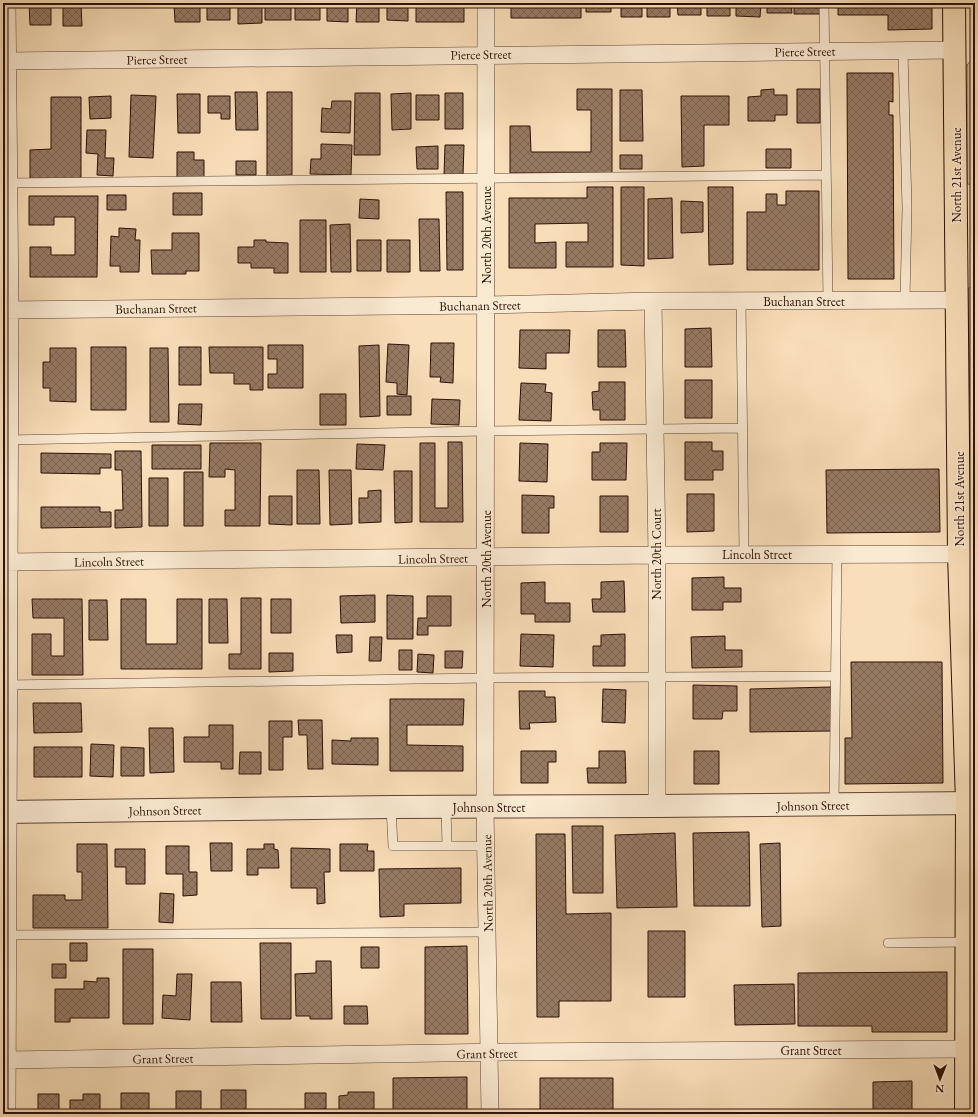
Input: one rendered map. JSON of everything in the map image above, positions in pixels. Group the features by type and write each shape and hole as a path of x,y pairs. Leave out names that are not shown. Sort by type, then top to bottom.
{"main road":[{"name":"North 21st Avenue","path":"954,3 959,554 971,803 967,942 966,1114"}],"street":[{"path":"6,3 5,812 8,935 6,1070 7,1114"},
{"name":"North 20th Avenue","path":"486,3 485,807 490,1114"},
{"name":"Pierce Street","path":"7,61 486,54 955,50"},
{"name":"Buchanan Street","path":"6,310 486,305 653,301 957,300"},
{"name":"North 20th Court","path":"653,301 657,555 657,806"},
{"name":"Lincoln Street","path":"6,562 744,554 959,554"},
{"name":"Johnson Street","path":"5,812 391,807 971,803"},
{"name":"Grant Street","path":"6,1070 489,1053 966,1049"}],"lane":[{"path":"824,3 828,301"},
{"path":"903,50 906,208 905,300"},
{"path":"6,183 826,175"},
{"path":"741,301 744,554"},
{"path":"6,440 655,428 743,428"},
{"path":"834,804 837,554"},
{"path":"5,685 486,678 836,676"},
{"path":"391,807 393,846 486,846"},
{"path":"446,807 447,846"},
{"path":"8,935 487,932"},
{"path":"888,943 967,942"}],"green space":[{"path":"975,56 975,189 967,183 967,65"},
{"path":"975,283 975,734 968,289"}],"building":[{"path":"29,3 51,3 51,25 30,25"},
{"path":"63,3 81,3 82,26 63,26"},
{"path":"174,3 200,3 200,22 175,22"},
{"path":"207,3 230,3 230,20 207,20"},
{"path":"238,3 262,3 262,23 238,24"},
{"path":"265,3 291,3 291,20 265,20"},
{"path":"295,3 320,3 320,20 295,20"},
{"path":"327,3 348,3 348,22 327,21"},
{"path":"357,3 379,3 379,22 356,22"},
{"path":"387,3 408,3 408,21 387,20"},
{"path":"416,3 464,3 464,22 416,22"},
{"path":"511,3 581,3 581,18 511,18"},
{"path":"586,3 611,3 611,12 586,12"},
{"path":"621,3 642,3 642,17 621,17"},
{"path":"647,3 670,3 670,17 647,17"},
{"path":"677,3 701,3 701,15 678,15"},
{"path":"707,3 730,3 730,16 707,16"},
{"path":"736,3 761,3 760,17 736,16"},
{"path":"767,3 791,3 792,13 767,13"},
{"path":"794,3 821,3 821,14 794,14"},
{"path":"838,3 932,3 932,29 888,30 888,15 838,15"},
{"path":"847,73 893,73 893,102 889,101 889,115 893,115 894,279 848,279"},
{"path":"577,89 612,89 612,173 510,173 510,126 530,126 531,152 591,152 591,110 577,110"},
{"path":"774,89 774,95 787,95 787,115 775,115 775,121 748,121 748,97 761,96 761,90"},
{"path":"797,89 820,89 820,123 797,123"},
{"path":"620,90 642,90 643,141 620,141"},
{"path":"235,92 257,92 258,130 236,130"},
{"path":"267,92 292,92 292,175 267,176"},
{"path":"355,93 380,93 380,155 354,155"},
{"path":"411,93 411,129 392,130 391,94"},
{"path":"445,93 463,93 463,129 445,129"},
{"path":"177,94 200,94 200,133 178,133"},
{"path":"131,95 156,96 153,158 129,157"},
{"path":"416,95 439,95 439,120 416,120"},
{"path":"111,96 111,118 90,119 89,97"},
{"path":"208,96 230,96 230,119 221,119 221,113 208,113"},
{"path":"681,96 729,96 729,125 704,125 704,166 682,167"},
{"path":"51,97 81,97 81,179 30,179 30,150 51,149"},
{"path":"332,101 351,101 350,133 321,132 322,108 331,109"},
{"path":"87,130 106,130 105,158 114,158 113,176 97,175 98,154 86,153"},
{"path":"321,144 352,145 351,175 310,174 311,159 321,159"},
{"path":"445,145 464,145 463,175 444,175"},
{"path":"438,146 438,169 417,169 416,147"},
{"path":"766,149 791,149 791,168 766,168"},
{"path":"177,152 194,152 194,160 204,160 204,178 177,178"},
{"path":"620,155 642,155 642,169 620,169"},
{"path":"236,161 256,161 256,175 236,175"},
{"path":"587,187 613,187 613,267 566,267 566,242 588,242 588,223 535,224 535,243 556,242 556,268 509,268 509,198 587,198"},
{"path":"621,187 644,187 644,266 621,265"},
{"path":"708,187 733,187 733,264 709,265"},
{"path":"786,191 819,191 819,270 747,270 747,212 766,212 766,194 777,194 777,205 786,205"},
{"path":"446,192 463,192 463,270 447,270"},
{"path":"173,193 202,193 202,215 173,215"},
{"path":"107,195 126,195 126,210 107,210"},
{"path":"29,196 98,196 97,277 30,277 30,247 51,247 51,255 75,255 75,217 54,217 54,225 29,225"},
{"path":"672,198 673,258 648,259 648,199"},
{"path":"360,199 379,200 379,219 359,218"},
{"path":"681,201 703,202 703,232 681,233"},
{"path":"419,219 439,219 440,271 420,271"},
{"path":"300,220 326,220 326,272 300,272"},
{"path":"350,224 351,272 331,272 330,225"},
{"path":"119,228 136,229 135,240 140,240 139,272 120,272 120,266 110,266 111,236 119,237"},
{"path":"172,233 199,233 199,271 186,271 186,274 152,274 151,250 172,250"},
{"path":"254,240 288,243 288,273 274,273 274,268 251,268 251,263 238,263 238,247 254,247"},
{"path":"357,240 381,240 381,271 357,271"},
{"path":"387,240 410,240 410,272 387,272"},
{"path":"711,328 712,367 685,367 685,329"},
{"path":"520,330 570,330 569,353 546,353 546,369 519,368"},
{"path":"598,330 625,330 626,367 598,367"},
{"path":"431,343 454,343 453,383 440,382 441,377 430,377"},
{"path":"388,344 409,345 407,395 397,394 397,383 386,382"},
{"path":"268,345 303,345 303,388 268,388 268,374 277,374 277,359 268,359"},
{"path":"379,345 380,416 360,417 359,346"},
{"path":"91,347 126,347 126,410 91,410"},
{"path":"179,347 201,347 201,385 179,385"},
{"path":"209,347 263,347 263,390 250,390 250,384 234,384 234,373 210,373"},
{"path":"50,348 76,348 76,402 50,401 50,388 43,388 43,362 50,362"},
{"path":"150,348 168,348 169,422 150,422"},
{"path":"685,380 712,380 712,418 685,418"},
{"path":"599,382 625,382 625,420 600,420 600,410 593,410 592,392 599,391"},
{"path":"521,383 546,384 545,392 552,393 551,421 519,420"},
{"path":"320,394 346,394 346,425 320,425"},
{"path":"387,396 411,396 411,415 387,415"},
{"path":"432,399 460,400 459,425 431,424"},
{"path":"179,404 202,404 201,425 178,424"},
{"path":"448,442 462,442 463,522 420,522 420,443 435,443 435,508 448,508"},
{"path":"685,442 712,442 712,451 723,451 723,470 713,470 713,480 685,480"},
{"path":"210,443 261,443 260,526 225,526 225,510 235,510 235,470 225,469 225,477 209,477"},
{"path":"520,443 548,444 547,482 519,481"},
{"path":"600,443 627,443 626,480 592,480 592,452 600,452"},
{"path":"357,444 385,445 383,470 356,469"},
{"path":"152,445 201,445 201,469 152,469"},
{"path":"115,451 141,451 142,527 115,528 115,510 123,510 122,470 115,470"},
{"path":"41,453 111,454 111,468 100,468 100,474 41,473"},
{"path":"939,469 940,532 827,533 826,470"},
{"path":"297,470 319,470 320,524 297,524"},
{"path":"329,470 351,470 352,524 330,525"},
{"path":"394,471 412,471 412,522 395,523"},
{"path":"184,472 203,472 203,526 184,526"},
{"path":"149,478 168,478 168,526 149,526"},
{"path":"381,490 381,522 359,523 359,498 368,498 368,491"},
{"path":"687,494 714,494 714,531 687,532"},
{"path":"522,495 554,496 554,508 549,508 549,533 522,533"},
{"path":"269,496 292,496 292,525 269,524"},
{"path":"600,496 628,496 628,532 600,532"},
{"path":"41,507 100,507 100,512 111,512 111,527 41,528"},
{"path":"724,577 724,588 741,588 741,602 723,602 723,610 692,610 692,578"},
{"path":"624,581 625,612 593,612 592,599 601,599 601,582"},
{"path":"545,582 545,603 570,603 570,622 535,622 535,614 521,614 521,583"},
{"path":"375,595 375,622 341,623 340,596"},
{"path":"387,595 413,596 413,639 387,639"},
{"path":"427,596 451,596 451,626 428,626 428,635 417,635 418,618 427,618"},
{"path":"241,598 261,598 261,669 229,669 229,654 241,654"},
{"path":"32,599 82,599 83,675 32,675 32,634 51,634 51,656 64,656 64,618 33,618"},
{"path":"121,599 146,599 146,644 177,644 177,599 202,599 202,669 121,669"},
{"path":"209,599 227,599 228,643 209,643"},
{"path":"271,599 291,599 291,633 271,633"},
{"path":"89,600 107,600 108,640 89,640"},
{"path":"521,634 554,635 553,667 520,666"},
{"path":"625,634 625,666 593,666 593,646 601,646 601,635"},
{"path":"336,635 352,635 352,652 337,653"},
{"path":"725,636 725,650 742,650 742,667 692,668 691,637"},
{"path":"370,637 382,637 381,661 369,661"},
{"path":"399,650 412,650 412,670 399,670"},
{"path":"445,651 463,651 462,668 445,668"},
{"path":"269,653 293,653 293,671 269,672"},
{"path":"418,654 434,655 433,673 417,672"},
{"path":"851,662 942,662 943,783 845,784 845,738 852,738"},
{"path":"693,685 737,686 737,711 723,711 722,719 693,719"},
{"path":"831,687 832,731 750,732 750,689"},
{"path":"603,689 626,690 625,723 602,722"},
{"path":"519,691 545,691 545,697 555,697 556,722 529,723 530,729 520,729"},
{"path":"390,699 464,699 463,725 407,725 407,745 463,746 463,771 390,771"},
{"path":"33,703 81,703 82,732 34,733"},
{"path":"298,720 322,720 323,769 308,769 307,735 299,735"},
{"path":"269,721 292,721 292,737 283,737 283,770 269,770"},
{"path":"209,725 233,725 233,769 221,769 221,762 184,762 184,737 209,737"},
{"path":"149,728 173,728 174,772 150,773"},
{"path":"351,738 378,738 378,765 332,764 332,740 351,741"},
{"path":"91,744 114,745 113,777 90,776"},
{"path":"34,747 82,747 82,777 34,777"},
{"path":"121,747 144,748 144,776 121,776"},
{"path":"521,751 556,751 556,762 548,762 548,783 521,783"},
{"path":"599,751 625,751 626,783 588,783 587,768 599,768"},
{"path":"694,751 719,751 719,784 694,784"},
{"path":"240,752 261,752 261,774 239,774"},
{"path":"572,826 603,826 603,893 573,893"},
{"path":"749,832 750,906 694,906 693,833"},
{"path":"675,833 677,907 617,908 615,835"},
{"path":"536,834 565,834 566,914 611,913 611,1001 559,1001 559,1017 537,1017"},
{"path":"210,843 232,843 232,871 211,871"},
{"path":"780,843 781,926 762,927 760,844"},
{"path":"77,844 107,844 108,928 33,928 33,895 65,895 65,900 82,900 82,872 77,872"},
{"path":"264,844 274,844 274,849 278,850 279,868 258,868 258,875 247,875 247,849 264,849"},
{"path":"340,844 368,844 367,851 374,851 374,871 340,871"},
{"path":"166,846 189,846 189,872 197,872 197,895 183,896 183,874 166,874"},
{"path":"291,848 330,849 330,872 324,872 325,903 317,904 317,888 291,888"},
{"path":"115,849 145,849 145,884 126,884 126,867 115,867"},
{"path":"461,868 461,903 404,904 404,916 380,917 379,869"},
{"path":"160,893 174,894 173,923 159,922"},
{"path":"648,931 685,931 685,997 648,997"},
{"path":"70,943 87,943 87,961 70,961"},
{"path":"260,943 291,943 291,1019 261,1019"},
{"path":"467,946 468,1034 425,1034 425,947"},
{"path":"361,947 379,947 379,968 361,968"},
{"path":"123,949 153,949 153,1024 123,1024"},
{"path":"316,961 331,961 332,1019 310,1019 310,1016 296,1016 295,974 316,973"},
{"path":"52,964 66,964 66,978 52,978"},
{"path":"947,972 947,1032 872,1032 872,1026 798,1026 798,973"},
{"path":"177,974 192,974 190,1020 162,1018 163,995 176,996"},
{"path":"97,978 109,978 109,1018 70,1018 70,1022 55,1022 55,989 84,989 84,981 97,982"},
{"path":"211,982 241,982 242,1022 211,1022"},
{"path":"794,984 795,1024 735,1025 734,985"},
{"path":"344,1006 367,1006 368,1024 344,1024"},
{"path":"467,1077 467,1114 393,1114 393,1078"},
{"path":"540,1078 613,1078 613,1112 800,1112 800,1114 540,1114"},
{"path":"912,1081 912,1114 873,1114 873,1082"},
{"path":"221,1090 246,1090 246,1114 221,1114"},
{"path":"176,1091 201,1091 201,1114 176,1114"},
{"path":"348,1092 374,1092 374,1114 339,1114 339,1096 348,1095"},
{"path":"121,1093 149,1093 149,1114 121,1114"},
{"path":"305,1093 326,1093 326,1109 305,1110"},
{"path":"38,1094 59,1094 59,1114 38,1114"},
{"path":"83,1094 100,1094 100,1114 79,1114 79,1110 70,1110 70,1100 83,1100"},
{"path":"266,1111 287,1111 287,1114 266,1114"}]}
